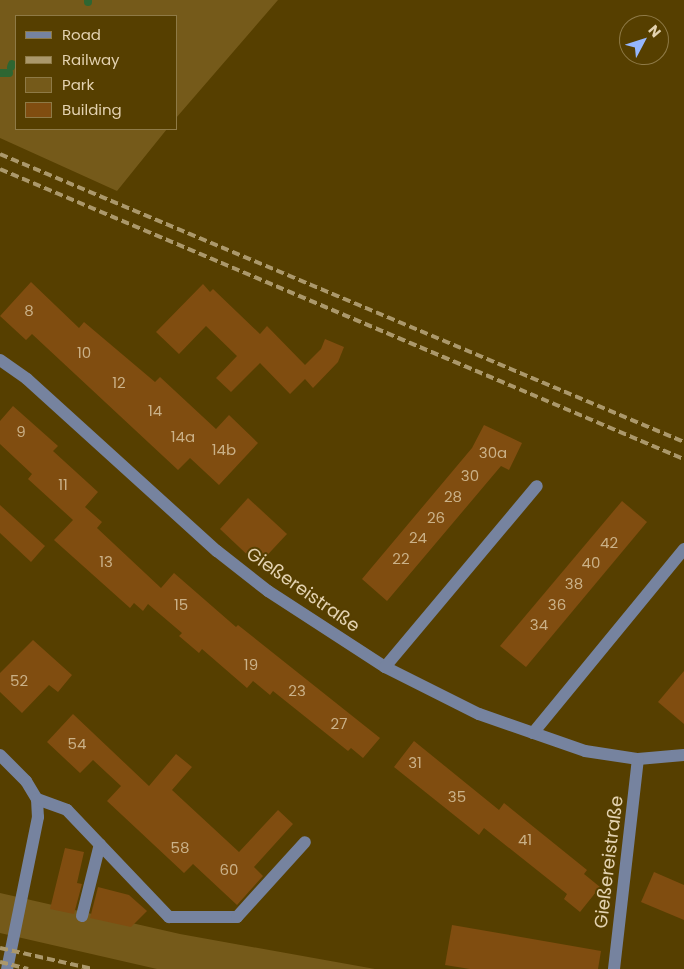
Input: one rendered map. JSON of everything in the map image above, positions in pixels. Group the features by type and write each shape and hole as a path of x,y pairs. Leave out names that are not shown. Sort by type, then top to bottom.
{"street":[{"name":"Gießereistraße","path":"0,360 27,379 232,562 322,628 385,667 471,710 533,734 585,751 638,759 684,755"},
{"path":"385,667 536,486"},
{"path":"533,734 684,549"},
{"path":"0,755 26,781 37,799 38,817 7,969"},
{"name":"Gießereistraße","path":"614,969 638,759"},
{"path":"37,799 68,810 169,917 237,917 305,842"},
{"path":"82,916 100,844"}],"green space":[{"path":"0,0 278,0 178,116 178,15 15,15 15,130 166,130 117,191 0,138"},
{"path":"0,893 180,934 375,969 157,969 0,933"}],"building":[{"path":"31,282 79,328 84,322 155,382 160,377 216,429 229,415 258,443 219,485 190,458 178,470 32,334 26,340 0,316"},
{"path":"203,284 210,292 213,289 260,334 267,326 305,365 321,349 325,339 344,347 338,362 313,388 305,379 290,394 260,363 231,392 216,378 237,356 206,326 179,354 156,332"},
{"path":"13,406 58,446 53,451 98,492 85,507 102,522 97,528 161,588 174,573 236,627 238,625 380,738 363,758 351,748 348,751 273,691 270,695 253,681 247,688 202,649 199,653 179,636 182,633 148,604 143,611 134,603 130,608 54,540 73,520 28,479 32,474 0,444 0,421"},
{"path":"484,425 522,443 509,470 501,466 387,601 362,579 472,448"},
{"path":"248,498 287,534 258,565 220,529"},
{"path":"622,501 647,522 526,667 500,646"},
{"path":"0,505 45,546 31,562 0,533"},
{"path":"33,640 72,675 58,692 49,685 22,713 0,692 0,673"},
{"path":"684,671 684,724 658,702"},
{"path":"73,714 149,786 176,754 192,767 172,790 239,852 278,810 293,824 254,867 263,876 237,905 193,864 184,873 107,801 121,786 93,760 80,773 47,742"},
{"path":"414,741 499,810 504,803 587,870 584,874 600,887 580,912 564,899 567,894 484,828 479,835 394,767"},
{"path":"65,848 84,852 77,883 82,884 74,914 50,909"},
{"path":"654,872 684,885 684,920 641,902"},
{"path":"98,887 129,895 147,911 131,927 90,918"},
{"path":"452,925 601,951 598,969 470,969 445,965"}],"waterway":[{"path":"0,73 9,73"}],"railway":[{"path":"0,154 684,442"},
{"path":"0,169 684,459"},
{"path":"0,948 93,969"},
{"path":"0,962 28,969"}]}
